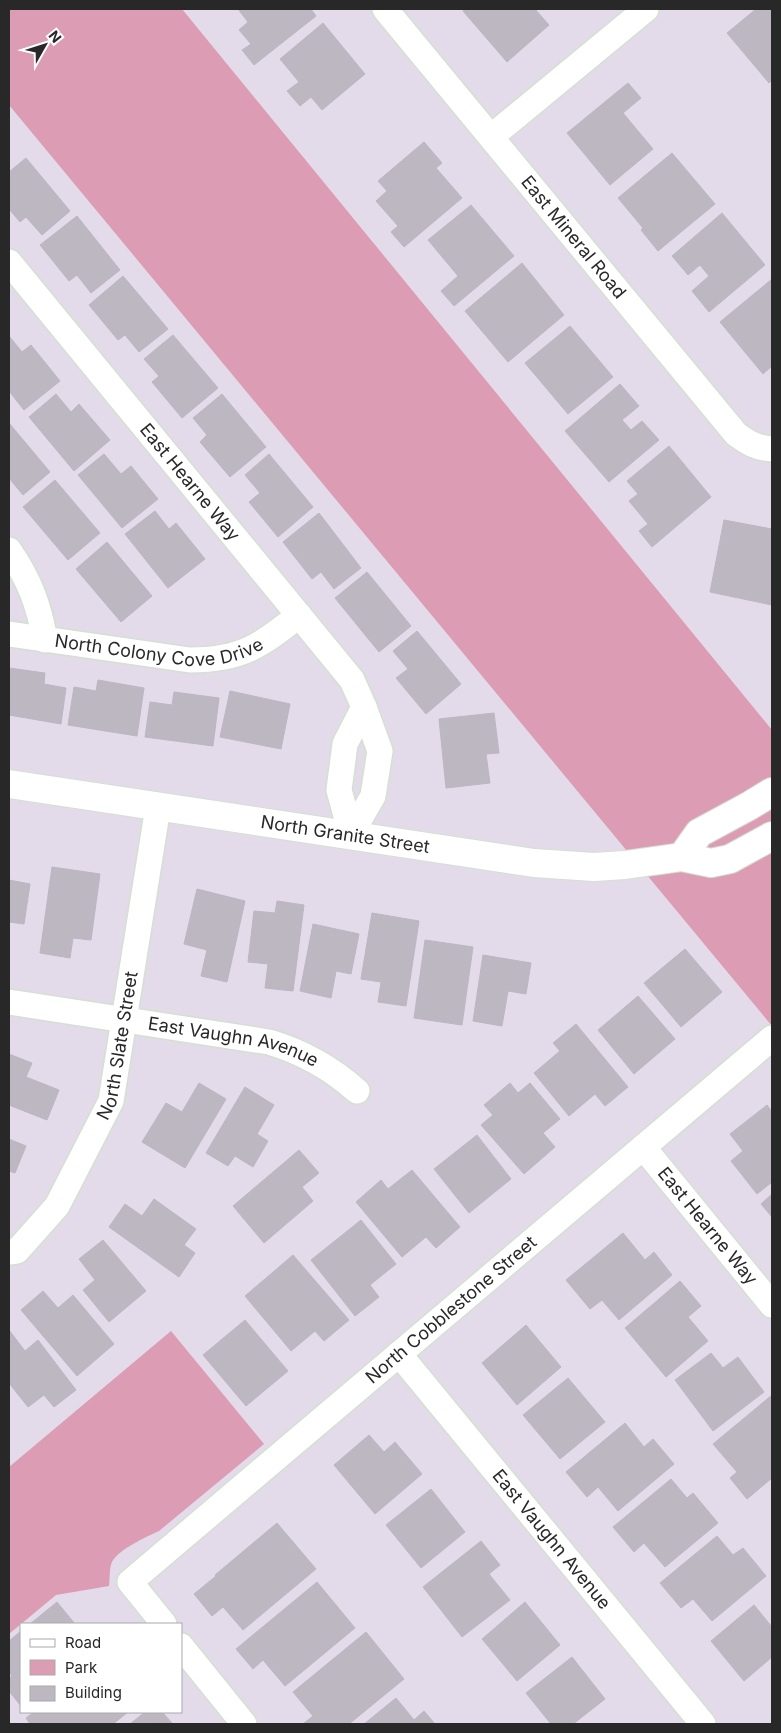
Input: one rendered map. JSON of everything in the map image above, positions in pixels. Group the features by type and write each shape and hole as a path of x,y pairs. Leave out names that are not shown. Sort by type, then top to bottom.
{"street":[{"name":"East Mineral Road","path":"385,9 736,434 746,442 760,448 772,448"},
{"path":"491,137 646,9"},
{"name":"East Hearne Way","path":"9,262 352,680 380,751 373,796 351,834"},
{"path":"9,550 35,595 45,640"},
{"name":"North Colony Cove Drive","path":"9,634 190,660 211,660 232,656 251,649 269,639 299,615"},
{"path":"351,834 339,790 346,744 364,707"},
{"name":"North Granite Street","path":"9,784 525,861 564,865 625,865 682,857 711,863 730,859 772,836"},
{"path":"682,857 698,833 772,792"},
{"name":"North Slate Street","path":"9,1252 17,1251 57,1206 111,1101 158,807"},
{"name":"East Vaughn Avenue","path":"9,1002 269,1042 292,1049 316,1060 338,1074 357,1091"},
{"name":"North Cobblestone Street","path":"163,1623 130,1582 772,1038"},
{"name":"East Hearne Way","path":"643,1147 772,1305"},
{"name":"East Vaughn Avenue","path":"399,1354 703,1724"},
{"path":"182,1647 244,1724"}],"green space":[{"path":"9,9 182,9 772,730 772,1026 9,105"},
{"path":"171,1331 264,1444 159,1531 133,1544 115,1557 111,1564 109,1586 56,1595 9,1634 9,1467"}],"building":[{"path":"238,9 311,9 316,16 254,65 242,50 251,44 239,30 248,22"},
{"path":"466,9 535,9 549,25 507,62 463,11"},
{"path":"756,9 772,9 772,80 769,83 727,33"},
{"path":"323,23 365,74 322,110 311,97 300,106 287,91 299,82 280,59"},
{"path":"628,83 641,98 623,113 653,149 610,185 567,133"},
{"path":"424,142 442,163 436,168 462,198 404,247 391,232 398,226 376,201 387,191 378,181"},
{"path":"672,153 715,204 658,251 641,230 643,228 618,198"},
{"path":"26,158 70,211 42,235 26,217 20,222 9,209 9,172"},
{"path":"471,205 514,256 454,306 441,291 458,276 428,240"},
{"path":"722,213 765,265 709,312 692,291 709,276 700,265 688,275 672,256"},
{"path":"77,216 120,270 91,293 77,275 69,281 40,245"},
{"path":"522,263 564,315 508,362 465,311"},
{"path":"123,276 168,329 139,352 125,335 118,340 89,305"},
{"path":"772,279 772,366 763,374 720,322"},
{"path":"570,326 613,377 568,414 525,363"},
{"path":"173,335 218,388 182,418 152,382 159,376 144,359"},
{"path":"9,336 22,352 31,345 60,381 24,410 9,391"},
{"path":"620,384 639,406 622,420 631,430 642,421 659,440 609,482 565,431"},
{"path":"56,394 71,412 79,404 110,440 74,471 29,417"},
{"path":"222,394 266,447 230,477 200,442 207,435 193,418"},
{"path":"9,423 50,472 23,495 9,478"},
{"path":"669,446 711,497 652,547 639,531 648,524 629,501 638,494 627,481"},
{"path":"104,454 121,474 131,466 158,499 122,528 78,475"},
{"path":"269,454 313,507 278,537 249,502 260,493 245,475"},
{"path":"55,480 100,533 68,560 23,507"},
{"path":"155,511 169,529 176,523 205,559 168,588 125,534"},
{"path":"319,513 361,568 334,589 321,572 312,579 283,542"},
{"path":"724,520 772,529 772,605 710,592"},
{"path":"107,542 152,596 121,622 76,569"},
{"path":"367,572 411,626 379,652 335,598"},
{"path":"417,631 461,684 426,714 396,678 408,669 393,651"},
{"path":"9,668 45,673 44,684 66,688 61,724 9,715"},
{"path":"98,680 144,688 137,736 68,725 74,687 96,691"},
{"path":"230,691 290,704 281,749 220,737"},
{"path":"174,692 219,698 213,746 145,737 150,702 172,705"},
{"path":"494,713 499,753 486,754 490,783 446,788 439,719"},
{"path":"52,867 100,874 91,940 73,938 70,958 40,953"},
{"path":"9,880 30,884 24,924 9,922"},
{"path":"197,889 245,901 227,982 201,976 207,950 184,944"},
{"path":"277,901 304,905 293,991 265,988 268,964 248,962 254,911 275,913"},
{"path":"372,913 419,921 406,1006 378,1002 381,982 361,979"},
{"path":"313,924 359,934 351,974 336,971 331,998 300,991"},
{"path":"425,940 473,947 462,1025 414,1018"},
{"path":"685,949 722,992 681,1027 644,983"},
{"path":"483,955 531,963 526,994 508,991 502,1026 473,1021"},
{"path":"638,996 675,1039 634,1074 598,1030"},
{"path":"576,1024 628,1087 605,1106 595,1094 569,1116 534,1073 560,1051 553,1043"},
{"path":"9,1054 32,1063 26,1077 59,1090 47,1120 9,1105"},
{"path":"199,1083 226,1099 185,1168 142,1142 166,1103 182,1112"},
{"path":"510,1083 518,1093 530,1083 560,1119 543,1133 555,1147 524,1174 481,1125 493,1115 484,1105"},
{"path":"245,1087 274,1105 257,1134 268,1141 253,1167 235,1156 228,1166 206,1153"},
{"path":"767,1105 772,1112 772,1182 757,1194 731,1161 743,1151 730,1134"},
{"path":"477,1135 511,1179 469,1213 434,1169"},
{"path":"9,1139 26,1146 15,1173 9,1171"},
{"path":"299,1150 319,1173 302,1187 313,1201 264,1243 233,1206"},
{"path":"412,1170 460,1227 436,1248 426,1237 402,1257 356,1202 381,1180 388,1189"},
{"path":"772,1194 772,1217 761,1204"},
{"path":"154,1199 196,1229 184,1245 195,1253 179,1277 109,1227 125,1204 142,1216"},
{"path":"361,1220 396,1264 370,1285 379,1297 355,1316 311,1260"},
{"path":"623,1233 645,1260 654,1252 672,1275 619,1320 602,1300 590,1309 566,1280"},
{"path":"103,1240 146,1291 109,1322 83,1290 95,1280 79,1259"},
{"path":"293,1255 349,1320 324,1341 315,1331 291,1351 245,1296"},
{"path":"680,1281 701,1306 688,1317 708,1341 666,1377 625,1328"},
{"path":"43,1291 58,1308 73,1295 114,1344 77,1376 21,1310"},
{"path":"245,1320 288,1371 246,1406 203,1355"},
{"path":"526,1325 561,1367 517,1405 482,1363"},
{"path":"9,1330 25,1351 38,1340 76,1390 54,1407 44,1395 28,1407 9,1383"},
{"path":"711,1353 723,1368 738,1357 764,1392 713,1431 675,1380"},
{"path":"568,1378 605,1422 560,1459 523,1415"},
{"path":"772,1395 772,1478 747,1499 730,1478 737,1472 713,1444"},
{"path":"625,1423 644,1447 653,1439 674,1464 618,1511 598,1487 587,1497 566,1472"},
{"path":"369,1435 384,1452 395,1442 422,1474 375,1514 334,1465"},
{"path":"671,1479 687,1498 693,1493 718,1523 665,1567 644,1543 634,1552 613,1527"},
{"path":"431,1489 465,1532 421,1568 386,1525"},
{"path":"277,1523 316,1569 243,1630 223,1607 212,1616 194,1594"},
{"path":"717,1536 733,1555 743,1548 766,1576 712,1621 693,1599 681,1608 660,1583"},
{"path":"481,1541 500,1565 489,1574 510,1600 462,1637 423,1587"},
{"path":"317,1582 355,1628 285,1686 263,1660 253,1669 236,1649"},
{"path":"57,1602 74,1623 31,1623"},
{"path":"525,1602 560,1645 517,1681 482,1639"},
{"path":"754,1605 772,1627 772,1657 744,1681 711,1641"},
{"path":"20,1632 20,1705 9,1691 9,1678 12,1676 9,1672 9,1641"},
{"path":"366,1632 404,1679 349,1724 303,1724 313,1716 293,1692"},
{"path":"572,1657 605,1699 573,1724 551,1724 526,1693"},
{"path":"396,1698 414,1720 424,1711 435,1724 364,1724"},
{"path":"33,1713 127,1713 113,1724 30,1724 26,1718"},
{"path":"144,1713 163,1713 172,1723 130,1724"}]}
